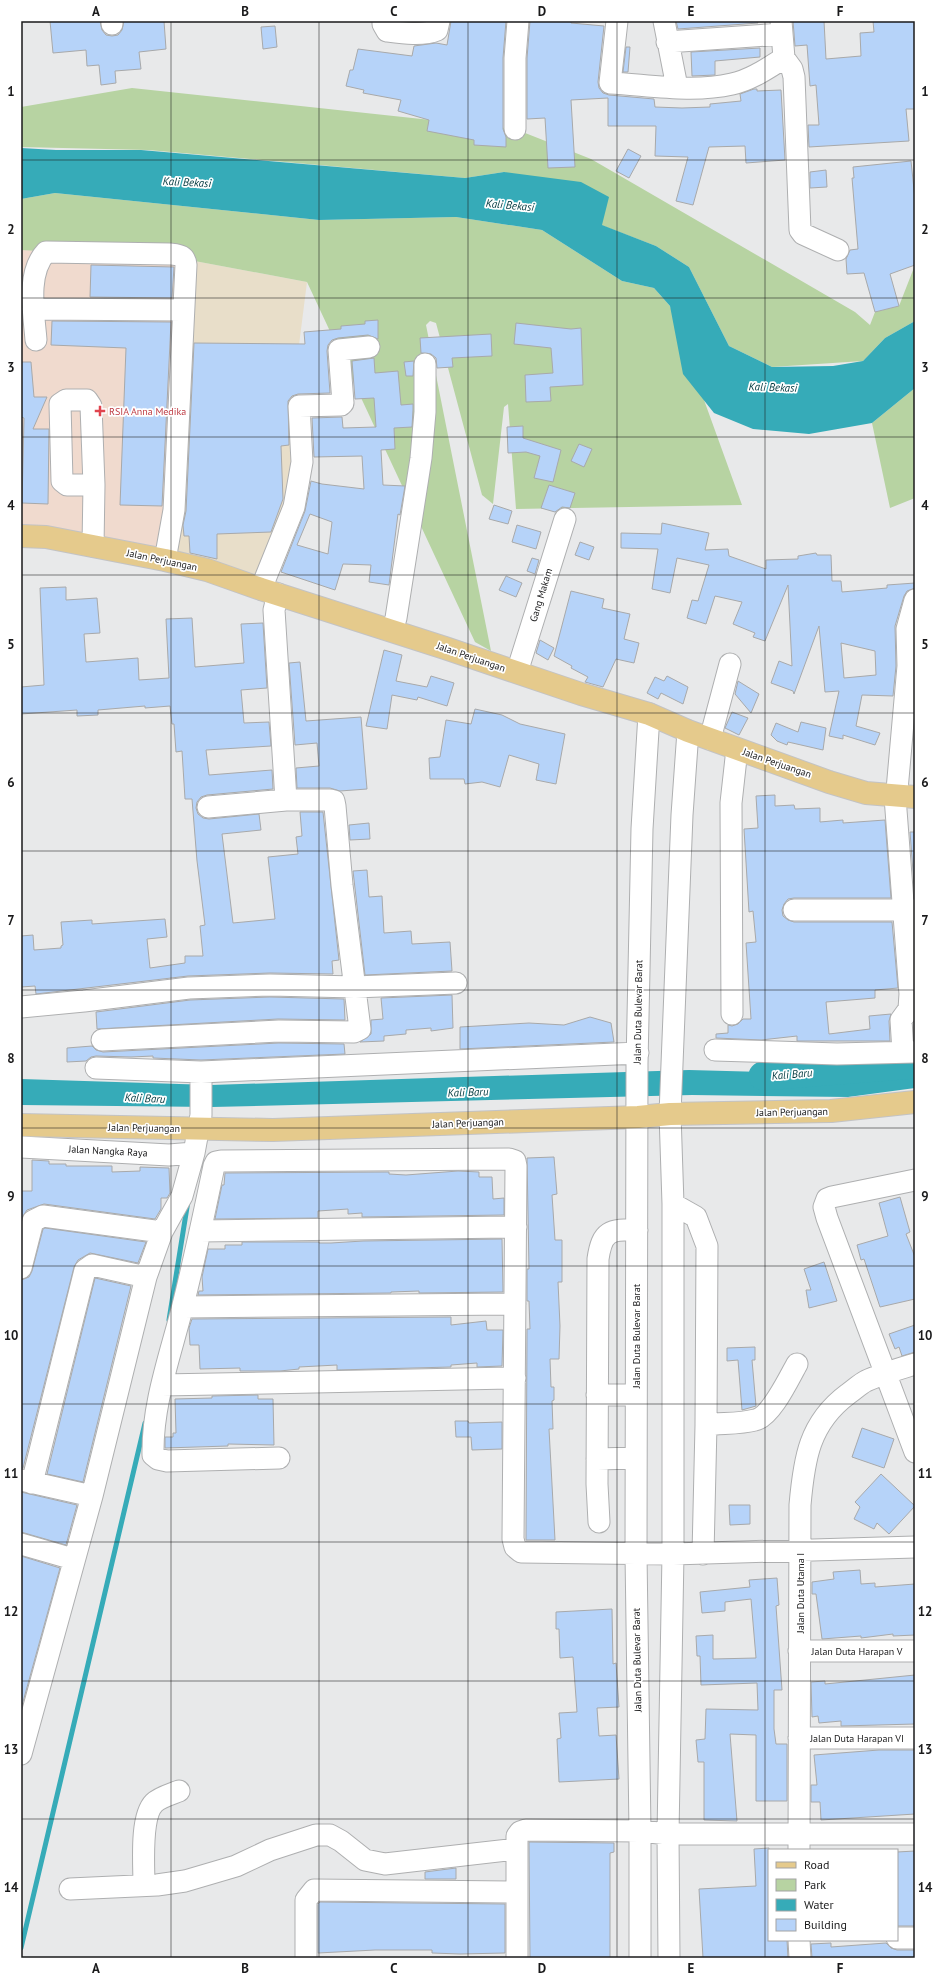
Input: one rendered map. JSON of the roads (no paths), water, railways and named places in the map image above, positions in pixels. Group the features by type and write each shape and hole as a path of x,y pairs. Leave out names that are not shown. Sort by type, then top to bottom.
{"main road":[{"name":"Jalan Perjuangan","path":"21,536 46,537 165,560 207,570 270,592 392,630 581,694 649,714 688,731 844,786 866,793 905,797"},
{"name":"Jalan Perjuangan","path":"21,1125 200,1122 273,1130 671,1107 831,1111 915,1102"}],"street":[{"path":"383,21 387,31 421,32 431,32 437,30 439,21"},
{"path":"515,129 515,58 518,21"},
{"path":"617,21 610,83 677,87 733,84 762,72 784,58"},
{"path":"664,21 677,87"},
{"path":"667,42 781,27 784,58 792,69 794,77 800,230 803,234 838,250"},
{"path":"36,340 32,287 41,257 46,252 179,255 186,263 174,510 165,560"},
{"path":"33,309 183,310"},
{"path":"286,800 274,610 270,592 292,517 302,462 299,406 341,405 343,403 339,350 369,347"},
{"path":"392,630 396,618 421,458 425,412 425,364"},
{"path":"92,546 94,485"},
{"name":"Gang Makam","path":"517,672 565,519"},
{"path":"715,1050 837,1054 909,1052 901,1020 909,1009 910,994 905,797 897,790 908,666 907,629 915,600"},
{"path":"710,738 730,664"},
{"name":"Jalan Duta Bulevar Barat","path":"640,1958 640,1831 636,1554 637,1059 642,828 649,714"},
{"path":"669,1958 668,1834 674,1554 673,1204 671,1107 682,815 688,731"},
{"path":"732,1014 731,803 737,749"},
{"path":"102,1040 279,1031 354,1032 358,1031 361,1026 342,885 334,801 286,800 208,807"},
{"path":"794,910 909,910"},
{"path":"21,1007 189,988 270,986 355,987 456,983"},
{"path":"96,1068 202,1077 637,1059"},
{"path":"21,1754 26,1719 92,1496 146,1277 162,1232 182,1196 194,1153 200,1122 202,1077"},
{"name":"Jalan Nangka Raya","path":"21,1147 163,1154 194,1153"},
{"path":"280,1458 167,1460 158,1459 152,1455 152,1443 162,1385 183,1307 216,1162 221,1160 509,1159 515,1162 516,1166 513,1539 515,1547 521,1552 636,1554 800,1552 915,1547"},
{"path":"914,1182 847,1193 826,1199 824,1202 827,1218 915,1452"},
{"path":"673,1204 696,1217 707,1246 706,1425 702,1554"},
{"path":"21,1268 33,1221 43,1216 162,1232"},
{"path":"200,1231 516,1227"},
{"path":"599,1522 597,1395 599,1247 608,1234 616,1230 637,1230"},
{"path":"92,1496 27,1482 85,1270 92,1264 146,1277"},
{"path":"183,1307 515,1304"},
{"path":"706,1425 756,1420 764,1415 782,1392 797,1364"},
{"name":"Jalan Duta Utama I","path":"799,1842 800,1505 806,1455 812,1437 822,1420 835,1404 865,1382 915,1364"},
{"path":"162,1385 515,1378"},
{"path":"597,1395 636,1394"},
{"path":"673,1405 706,1404"},
{"path":"597,1459 636,1458"},
{"path":"21,1544 73,1559"},
{"name":"Jalan Duta Harapan V","path":"799,1650 915,1651"},
{"name":"Jalan Duta Harapan VI","path":"799,1738 915,1738"},
{"path":"144,1885 146,1820 149,1809 155,1802 179,1791"},
{"path":"517,1958 517,1836 520,1832 526,1830 640,1831 799,1842 915,1834"},
{"path":"70,1889 144,1885 185,1880 236,1866 270,1850 316,1835 330,1835 341,1841 365,1860 377,1863 517,1849"},
{"path":"306,1958 306,1900 314,1890 517,1892"},
{"path":"898,1938 915,1938"},
{"path":"799,1941 800,1958"}],"water":[{"name":"Kali Bekasi","path":"21,148 56,150 141,150 465,178 504,172 581,182 609,197 602,225 656,246 689,267 729,346 772,367 833,366 863,361 885,338 915,321 915,388 872,423 809,434 753,429 714,413 683,374 670,306 654,288 622,281 542,230 456,217 319,220 55,193 21,199"},
{"path":"689,1070 844,1074 915,1070 915,1088 848,1097 692,1095 212,1107 21,1105 21,1079 211,1085"}],"waterway":[{"name":"Kali Baru","path":"763,1076 915,1064"},
{"path":"169,1320 188,1201"},
{"path":"21,1948 145,1423"}],"place":[{"name":"RSIA Anna Medika","path":"100,411"}]}
